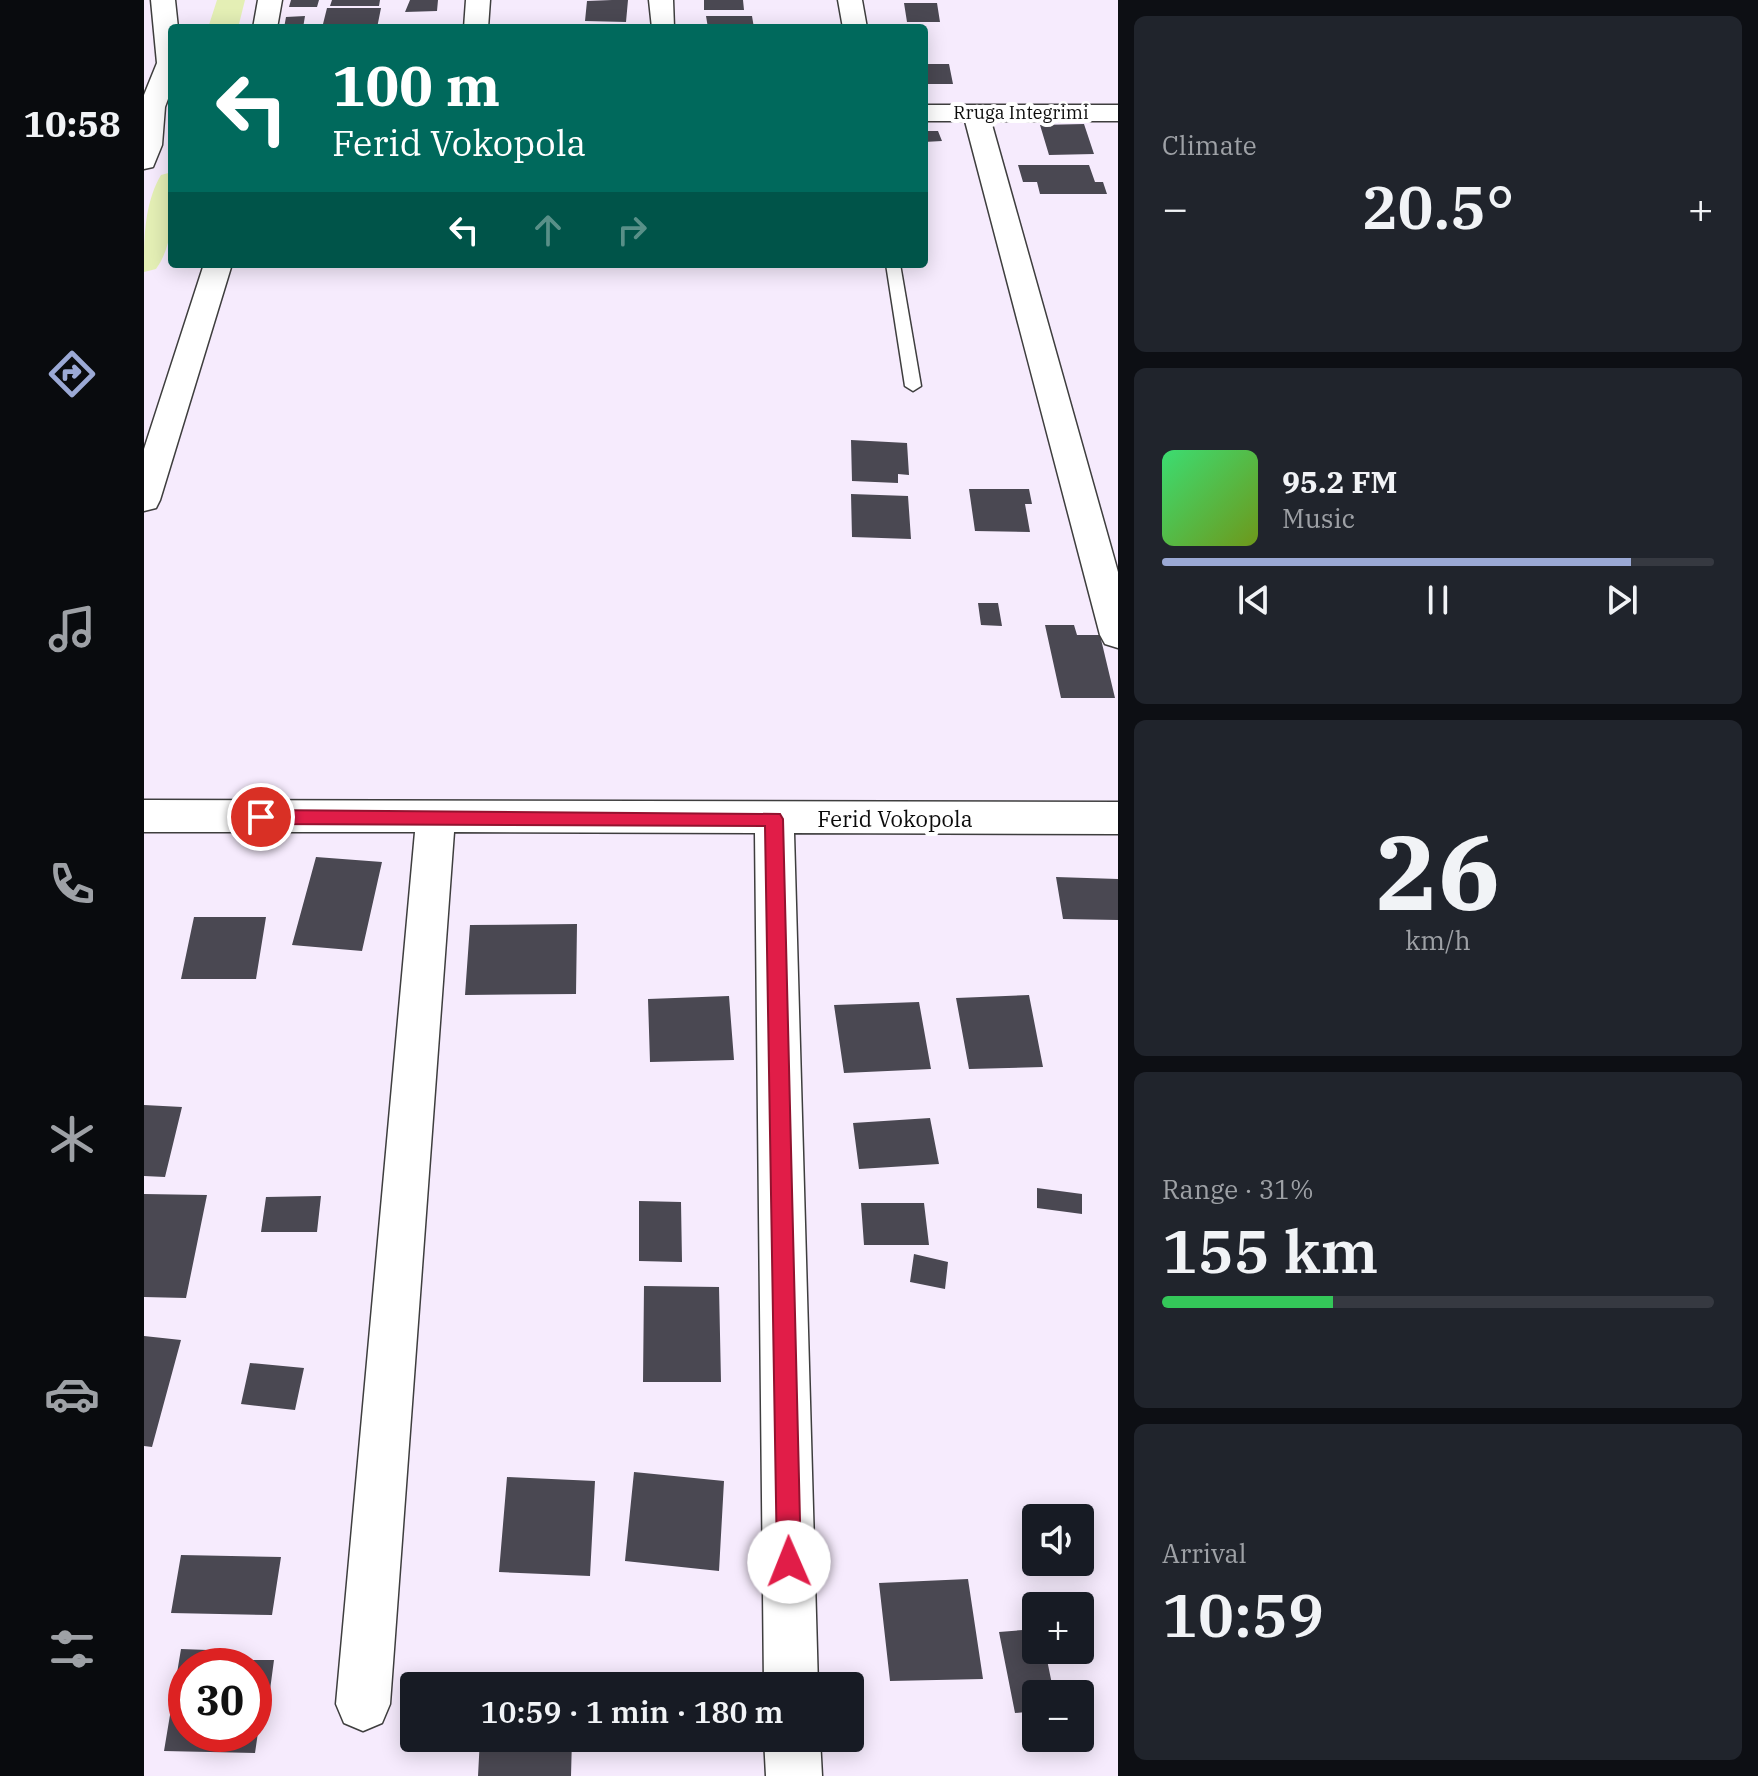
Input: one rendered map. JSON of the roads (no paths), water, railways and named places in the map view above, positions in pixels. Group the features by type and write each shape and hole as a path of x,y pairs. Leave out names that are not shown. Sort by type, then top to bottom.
{"street":[{"path":"163,0 168,52"},
{"path":"266,24 270,0"},
{"path":"476,24 478,0"},
{"path":"661,0 663,24"},
{"path":"850,0 854,24"},
{"path":"144,161 149,145 152,107 168,66"},
{"name":"Rruga Integrimi","path":"928,113 1118,113"},
{"path":"976,113 1118,635"},
{"path":"144,500 217,268"},
{"name":"Ferid Vokopola","path":"144,816 1118,818"},
{"path":"363,1704 436,818"},
{"path":"774,819 791,1672"},
{"path":"793,1752 794,1776"}],"lane":[{"path":"894,268 913,386"}],"waterway":[{"path":"224,24 231,0"},
{"path":"144,262 168,193"}]}
